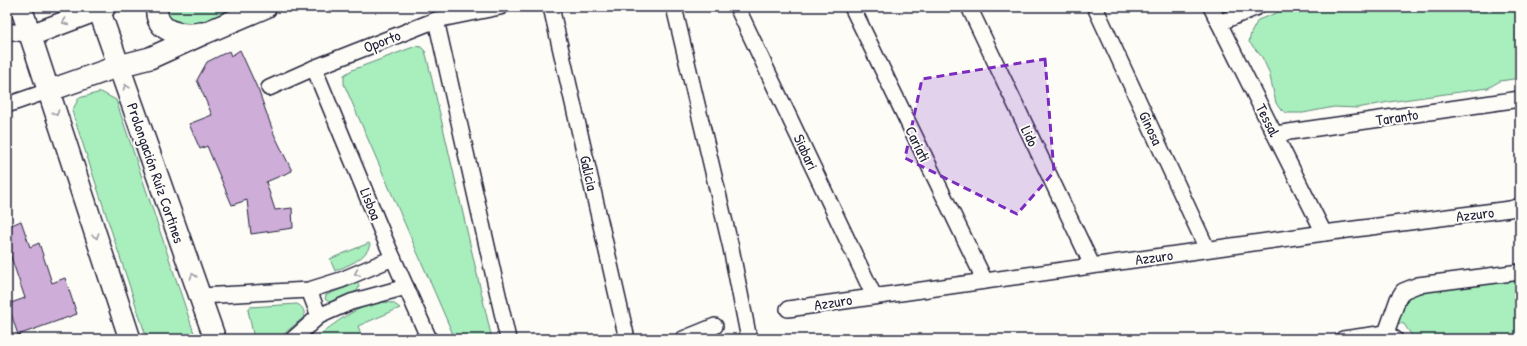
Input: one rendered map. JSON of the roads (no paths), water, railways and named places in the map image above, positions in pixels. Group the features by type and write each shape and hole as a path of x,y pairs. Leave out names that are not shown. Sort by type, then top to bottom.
{"main road":[{"path":"21,7 130,339"},
{"path":"157,7 157,17 159,22 166,29 182,34 192,35 206,33"},
{"path":"48,91 119,66 150,58 266,7"},
{"path":"31,36 101,8"},
{"name":"Prolongación Ruíz Cortines","path":"101,8 119,66 215,339"}],"street":[{"name":"Oporto","path":"269,88 314,68 436,20 500,7"},
{"name":"Galicia","path":"551,7 626,339"},
{"path":"674,7 731,248 749,339"},
{"name":"Siabari","path":"737,7 874,296"},
{"name":"Cariati","path":"852,7 985,282"},
{"name":"Lido","path":"969,7 1092,265"},
{"name":"Ginosa","path":"1095,7 1207,249"},
{"name":"Tessal","path":"1211,7 1324,233"},
{"path":"1219,23 1257,7"},
{"path":"436,20 508,339"},
{"path":"7,31 31,36"},
{"name":"Lisboa","path":"314,68 393,258 429,339"},
{"path":"7,105 48,91"},
{"name":"Taranto","path":"1275,134 1520,100"},
{"name":"Azzuro","path":"788,309 1207,249 1510,209 1520,206"},
{"path":"200,296 309,290 341,280 393,258"},
{"path":"1342,339 1390,336 1398,299 1403,291 1418,285 1520,272"},
{"path":"293,339 319,316 351,302 406,287"},
{"path":"309,290 319,316"},
{"path":"683,339 715,326"}]}
